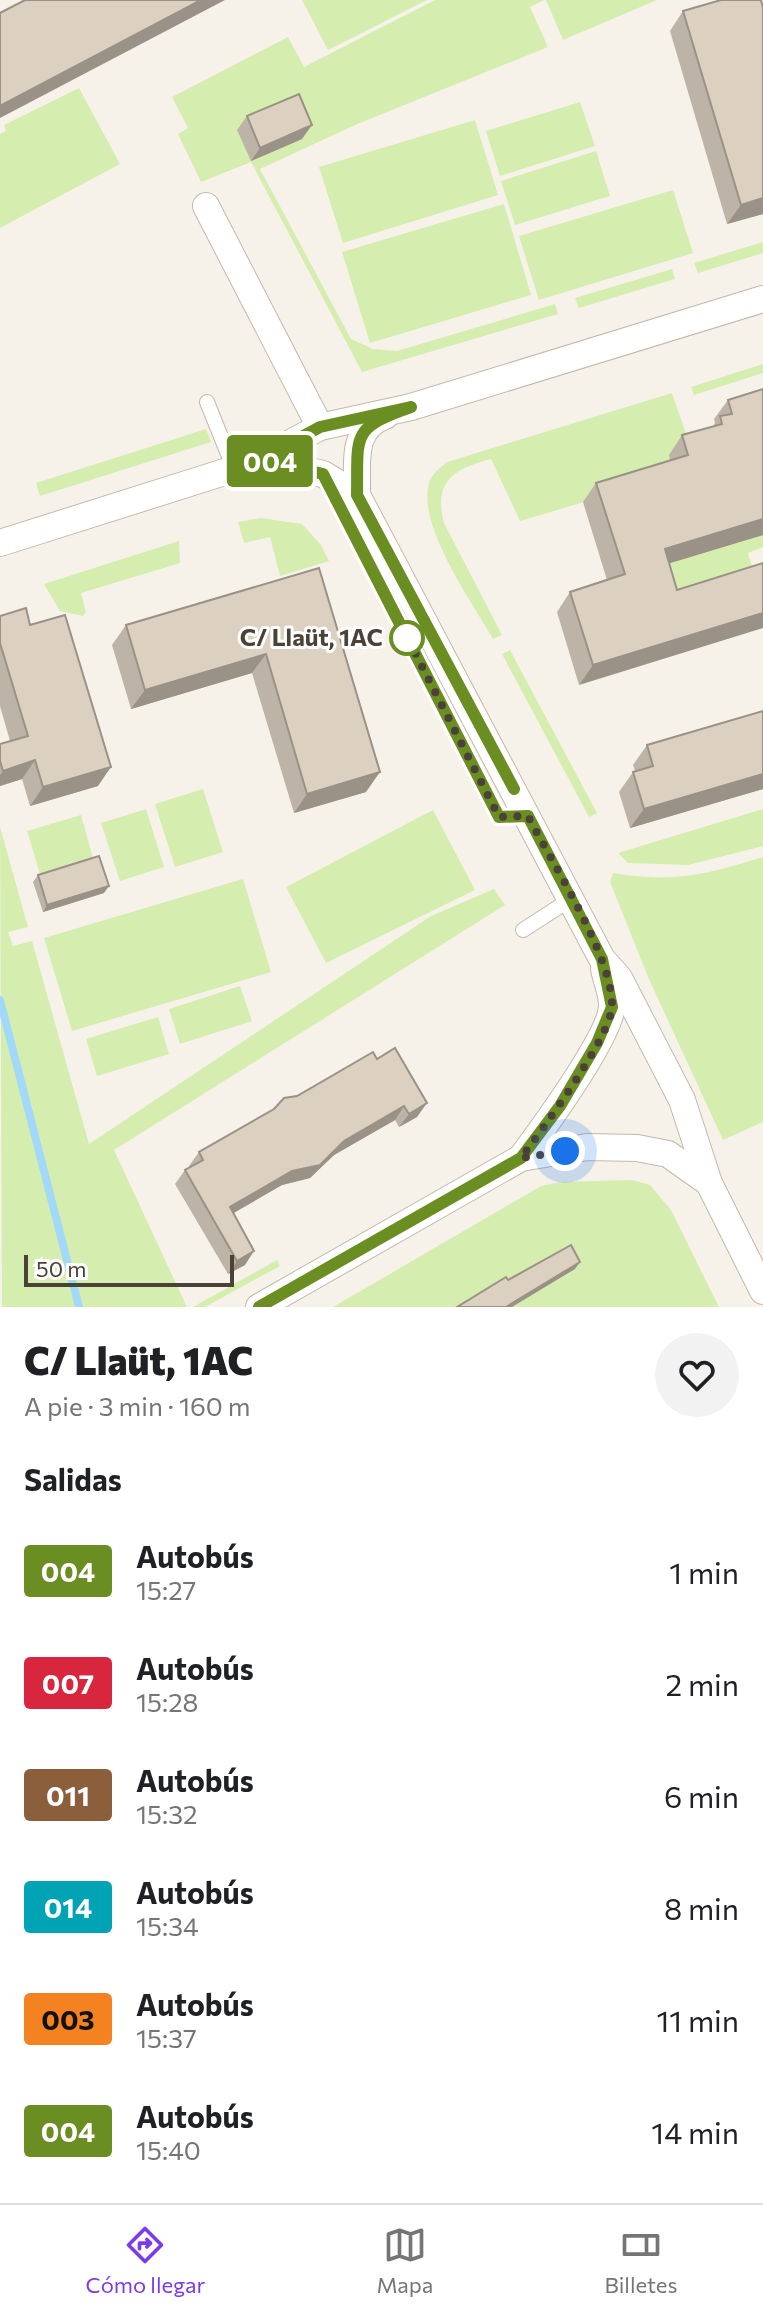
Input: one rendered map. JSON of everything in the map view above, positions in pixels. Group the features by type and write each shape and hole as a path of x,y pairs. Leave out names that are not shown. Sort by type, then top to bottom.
{"street":[{"path":"206,206 320,427"},
{"path":"763,299 372,421 358,440 357,495 602,959 619,978 682,1100 709,1183 763,1291"},
{"path":"0,543 234,469 261,459 320,427 411,407"},
{"path":"261,459 323,474 357,495"},
{"path":"521,1158 560,1106 597,1043 612,1007 602,959"},
{"path":"259,1307 521,1158 587,1147 637,1148 668,1154 709,1183"}],"lane":[{"path":"207,402 234,469"},
{"path":"323,474 499,817 528,816"},
{"path":"523,930 571,899"}],"green space":[{"path":"302,0 427,0 328,50"},
{"path":"435,0 544,0 530,7 548,47 355,125 260,169 351,339 373,349 397,351 555,304 558,314 362,372 251,162 201,182 178,134 188,128 172,97 288,37 304,67"},
{"path":"546,0 657,0 563,40"},
{"path":"79,88 120,164 0,228 0,134 6,131 4,125"},
{"path":"580,102 595,146 500,176 486,131"},
{"path":"475,120 498,195 343,243 319,167"},
{"path":"596,151 610,196 515,225 501,181"},
{"path":"673,190 693,253 539,300 519,236"},
{"path":"504,204 531,295 370,343 342,252"},
{"path":"763,242 763,253 698,273 694,263"},
{"path":"672,269 675,279 579,308 575,298"},
{"path":"763,364 763,373 694,395 691,387"},
{"path":"672,393 691,448 675,475 520,521 491,459 466,467 444,487 441,509 444,523 502,635 493,639 437,539 427,497 433,475 447,462"},
{"path":"206,429 211,442 40,496 36,483"},
{"path":"763,493 763,547 748,553 756,580 664,609 608,582 743,541"},
{"path":"261,518 302,524 321,545 329,561 280,576 270,537 244,543 238,522"},
{"path":"179,541 180,563 81,593 86,612 83,616 60,611 44,584"},
{"path":"510,650 597,813 589,817 502,654"},
{"path":"203,789 223,852 175,867 155,804"},
{"path":"146,809 164,867 120,881 101,823"},
{"path":"763,809 763,846 688,865 628,863 618,853"},
{"path":"433,810 475,890 326,963 286,887"},
{"path":"81,815 93,858 40,874 27,831"},
{"path":"0,827 28,927 8,932 13,946 32,941 89,1144 431,916 494,889 505,905 114,1150 187,1307 2,1307"},
{"path":"763,857 763,1122 723,1140 648,977 610,882 613,873 689,876"},
{"path":"243,879 271,972 72,1031 44,938"},
{"path":"240,986 252,1021 180,1044 169,1009"},
{"path":"158,1017 169,1054 97,1076 86,1039"},
{"path":"632,1180 650,1185 671,1210 719,1307 333,1307 541,1186 560,1182"},
{"path":"277,1260 280,1266 205,1307 193,1307"}],"building":[{"path":"25,0 201,0 0,106 0,13"},
{"path":"721,0 761,0 763,8 763,198 741,205 683,11"},
{"path":"299,94 312,125 260,148 247,116"},
{"path":"763,389 763,519 665,549 677,590 763,563 763,613 593,665 570,592 625,574 596,483 688,455 682,435 722,424 720,416 732,414 728,400"},
{"path":"319,568 380,772 307,794 266,654 145,690 126,625"},
{"path":"26,608 30,625 65,615 111,767 43,787 35,760 3,771 0,744 28,736 0,643 0,616"},
{"path":"763,711 763,774 644,809 633,772 653,766 647,745"},
{"path":"99,856 109,886 47,905 38,875"},
{"path":"395,1048 427,1103 409,1114 404,1106 344,1141 320,1165 292,1171 230,1207 254,1251 237,1261 185,1170 203,1160 199,1152 274,1109 284,1098 297,1096 373,1052 377,1059"},
{"path":"571,1245 580,1262 506,1307 457,1307 506,1277 508,1280"}],"waterway":[{"path":"0,1000 79,1307"}],"bus line":[{"name":"004","path":"259,1307 521,1158 560,1106 597,1043 612,1007 602,959 528,816 499,817 323,474 261,459 320,427 411,407 372,421 358,440 357,495 514,789"}],"place":[{"name":"C/ Llaüt, 1AC","path":"407,638"}],"route":[{"path":"407,638 405,633 499,817 528,816 602,959 612,1007 597,1043 560,1106 521,1158 565,1151"}]}
